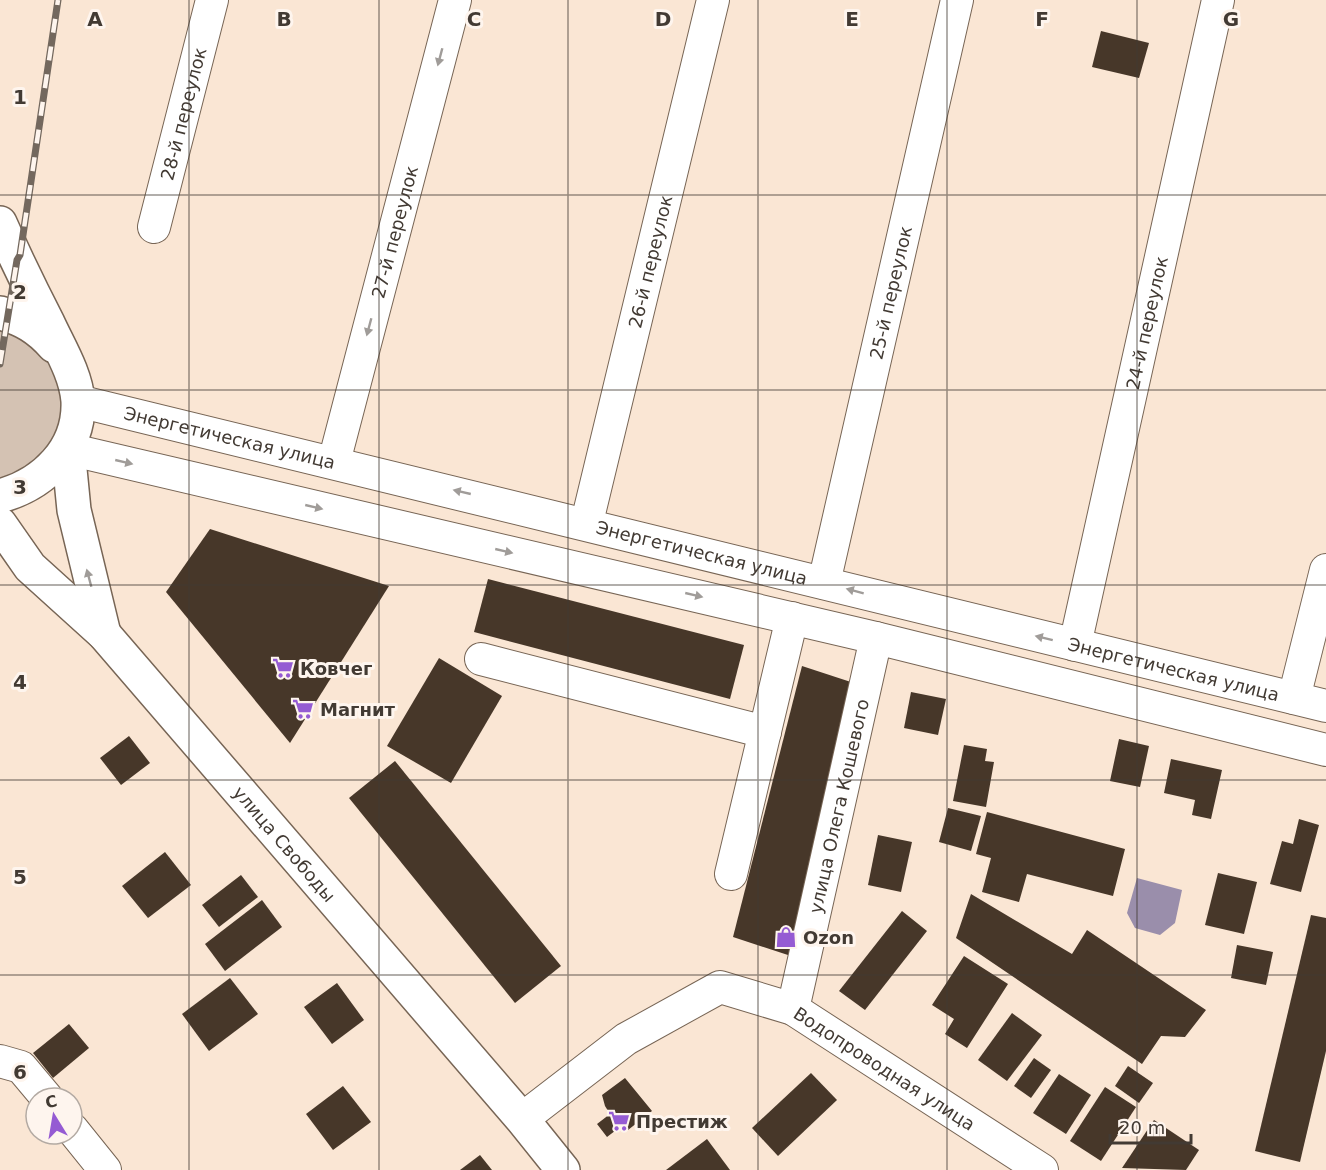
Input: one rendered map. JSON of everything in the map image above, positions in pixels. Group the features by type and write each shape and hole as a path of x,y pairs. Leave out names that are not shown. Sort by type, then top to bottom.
{"main road":[{"path":"0,223 66,362 78,401 68,449 74,510 84,560 104,634"},
{"path":"0,313 21,319 41,331 66,362"},
{"path":"0,496 30,485 48,471 68,449"},
{"name":"улица Свободы","path":"0,524 30,567 104,634 522,1119 563,1170"}],"street":[{"name":"28-й переулок","path":"154,227 212,0"},
{"name":"27-й переулок","path":"334,462 454,0"},
{"name":"26-й переулок","path":"586,522 713,0"},
{"name":"25-й переулок","path":"824,583 957,0"},
{"name":"24-й переулок","path":"1075,645 1218,0"},
{"name":"Энергетическая улица","path":"78,401 586,522 1004,628 1326,706"},
{"path":"68,449 876,638 1326,750"},
{"path":"1294,698 1326,570"},
{"path":"731,874 792,618"},
{"path":"995,668 1004,628"},
{"name":"улица Олега Кошевого","path":"793,1009 876,638"},
{"path":"481,658 765,732"},
{"name":"Водопроводная улица","path":"522,1119 626,1039 720,987 793,1009 1042,1170"},
{"path":"0,1061 21,1067 37,1086"},
{"path":"84,1144 105,1170"}],"shaded area":[{"path":"0,327 13,329 52,360 67,408 50,455 0,484"},
{"path":"1137,878 1182,890 1175,923 1160,935 1135,928 1127,913"}],"building":[{"path":"1101,31 1149,43 1139,78 1092,67"},
{"name":"Ковчег","path":"210,529 389,586 290,743 166,592"},
{"path":"488,579 744,645 730,699 474,632"},
{"path":"439,658 502,696 451,783 387,746"},
{"path":"802,666 860,685 791,956 733,937"},
{"path":"911,692 946,699 938,735 904,728"},
{"path":"129,736 150,763 121,785 100,758"},
{"path":"1119,739 1149,746 1140,787 1110,781"},
{"path":"964,745 987,749 985,761 994,762 986,807 953,801"},
{"path":"1171,759 1222,770 1211,819 1192,815 1195,800 1164,793"},
{"path":"395,761 561,966 515,1003 349,798"},
{"path":"948,808 981,816 971,851 939,842"},
{"path":"987,812 1125,849 1113,896 1027,874 1019,902 982,892 991,858 976,854"},
{"path":"1299,819 1319,825 1301,892 1270,884 1282,841 1293,844"},
{"path":"878,835 912,842 901,892 868,885"},
{"path":"165,852 191,885 148,918 122,886"},
{"path":"1218,873 1257,882 1244,934 1205,925"},
{"path":"241,875 258,897 219,927 202,905"},
{"path":"971,894 1072,954 1087,930 1206,1010 1185,1037 1161,1036 1142,1064 956,938"},
{"path":"262,900 282,927 225,971 205,944"},
{"path":"902,911 927,931 865,1010 839,991"},
{"path":"1311,915 1326,918 1326,1051 1300,1162 1255,1151"},
{"path":"1237,945 1273,952 1266,985 1231,978"},
{"path":"964,956 1008,984 967,1048 945,1034 954,1019 932,1005"},
{"path":"230,978 258,1014 209,1051 182,1014"},
{"path":"337,983 364,1020 332,1044 304,1007"},
{"path":"1012,1013 1042,1035 1007,1081 978,1060"},
{"path":"69,1024 89,1048 53,1078 33,1053"},
{"path":"1034,1058 1051,1070 1031,1098 1014,1086"},
{"path":"1128,1066 1153,1083 1139,1103 1115,1086"},
{"path":"811,1073 837,1100 778,1156 752,1128"},
{"path":"1059,1074 1091,1095 1066,1134 1033,1113"},
{"path":"625,1078 652,1111 628,1130 624,1124 607,1137 597,1124 610,1114 602,1095"},
{"path":"343,1086 371,1122 333,1150 306,1114"},
{"path":"1105,1087 1136,1107 1101,1161 1070,1141"},
{"path":"1154,1120 1199,1150 1186,1170 1122,1168"},
{"path":"707,1139 730,1170 666,1170"},
{"path":"480,1155 492,1170 460,1170"}],"railway":[{"path":"0,364 17,260 20,255 58,0"}],"place":[{"name":"Ковчег","path":"283,668"},
{"name":"Магнит","path":"303,709"},
{"name":"Ozon","path":"786,937"},
{"name":"Престиж","path":"619,1121"}]}
